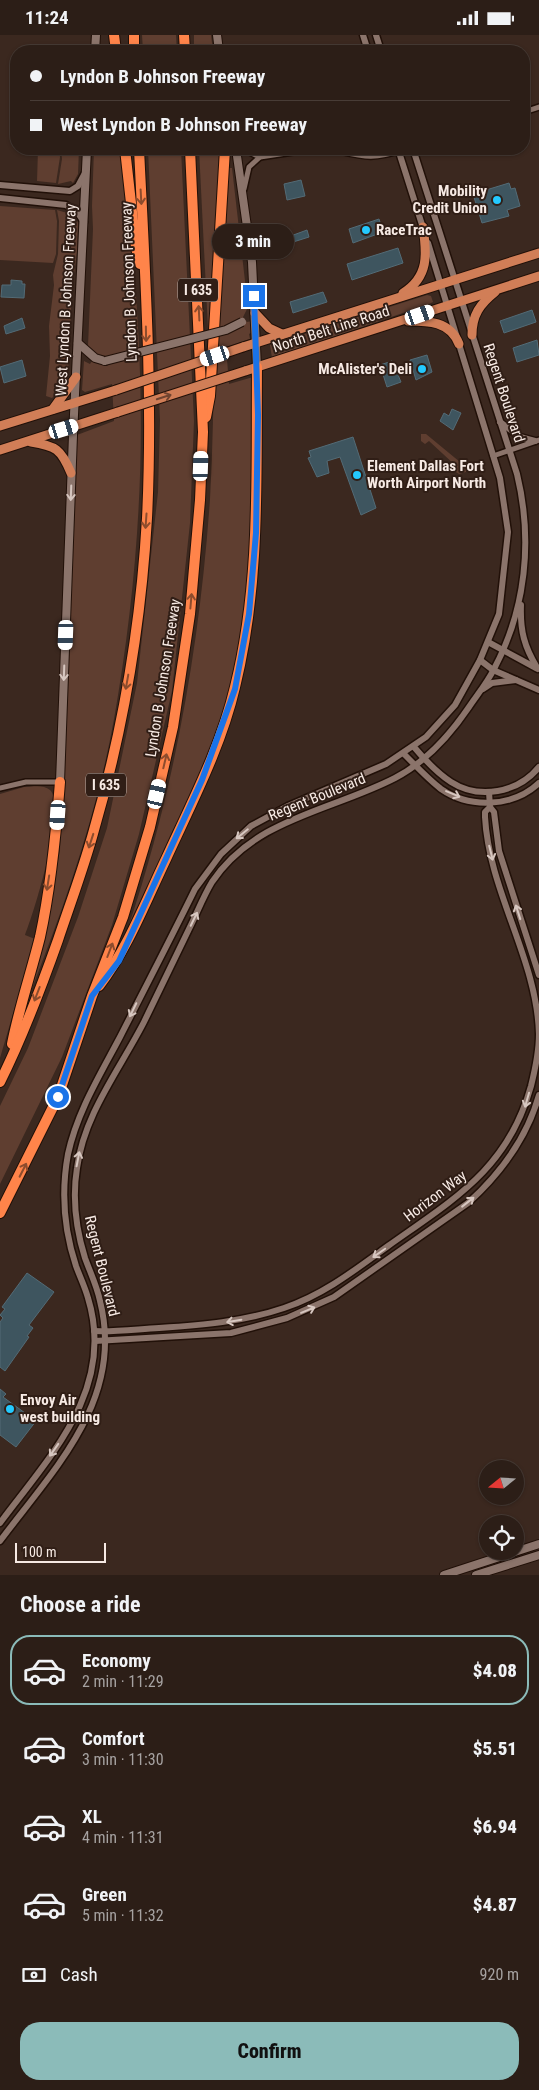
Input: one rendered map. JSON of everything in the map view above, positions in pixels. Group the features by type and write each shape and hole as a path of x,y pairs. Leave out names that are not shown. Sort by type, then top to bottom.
{"highway":[{"path":"126,155 136,248 145,285"},
{"name":"Lyndon B Johnson Freeway","path":"0,1082 49,963 94,831 124,700 137,613 149,473 145,285 139,155"},
{"name":"Lyndon B Johnson Freeway","path":"0,1213 58,1097 92,996 123,917 150,827 173,727 190,615 200,500 203,432 190,155"},
{"path":"203,432 210,396 224,155"},
{"path":"92,996 119,961 202,780 235,689 244,649 253,576 258,439 257,367"},
{"path":"6,1069 20,1003 40,937 56,831 60,782"}],"main road":[{"name":"West Lyndon B Johnson Freeway","path":"60,782 71,473 87,155"},
{"path":"237,155 243,192 255,313 257,367"},
{"path":"395,298 412,288 424,270 426,258 423,227"},
{"name":"North Belt Line Road","path":"0,426 539,253"},
{"name":"North Belt Line Road","path":"0,450 539,276"},
{"path":"472,335 472,325 481,303 499,289"},
{"path":"78,343 95,358 105,361 207,335 242,322 255,313"},
{"path":"255,313 269,328 283,334"},
{"path":"402,321 435,322 446,328 459,344"},
{"path":"52,410 76,377"},
{"path":"28,441 51,445 57,449 64,455 71,473"},
{"path":"444,1575 539,1545"},
{"path":"476,1575 539,1555"}],"street":[{"path":"253,155 260,157 273,155"},
{"path":"355,155 363,157 384,155"},
{"name":"Regent Boulevard","path":"0,1523 73,1423 89,1384 95,1341 91,1306 71,1250 65,1216 64,1182 69,1150 82,1109 195,889 221,854 251,826 288,806 386,765 414,747 445,718 480,660 500,610 507,549 506,507 493,456 400,155"},
{"name":"Regent Boulevard","path":"0,1541 70,1449 90,1414 102,1374 105,1331 102,1305 80,1241 76,1218 75,1189 81,1148 89,1123 142,1026 211,884 244,847 273,827 397,777 423,758 452,730 480,691 493,670 515,617 526,556 525,517 517,475 415,155"},
{"path":"243,192 248,167 260,157"},
{"path":"0,185 70,191 81,183 86,165"},
{"path":"0,198 66,205 78,213 84,223"},
{"path":"500,422 520,437 537,441"},
{"path":"493,456 537,441"},
{"path":"521,592 522,638 538,670"},
{"path":"488,642 538,670"},
{"path":"480,660 493,670 539,690"},
{"path":"480,691 492,683 520,681 539,684"},
{"path":"414,747 423,758 453,783 474,791 489,792 510,788 526,780 539,767"},
{"path":"404,754 448,793 490,805 519,796 539,783"},
{"path":"0,788 26,782 60,782"},
{"name":"Horizon Way","path":"489,792 490,805 494,812 499,851 539,975"},
{"name":"Horizon Way","path":"94,1331 222,1323 258,1315 317,1295 470,1187 502,1151 526,1105 539,1043 537,1004 489,851 485,812 490,805"},
{"path":"516,939 526,937"},
{"name":"Horizon Way","path":"95,1341 212,1335 262,1326 308,1310 334,1297 468,1203 503,1166 524,1135 539,1095"},
{"path":"426,1219 428,1230"},
{"path":"419,1224 428,1230"},
{"path":"258,1315 262,1326"}],"shaded area":[{"path":"142,35 176,35 177,45 143,45"},
{"path":"194,35 211,35 212,45 194,45"},
{"path":"38,155 60,155 56,183 37,181"},
{"path":"62,155 79,155 78,174 73,183 71,181 58,184"},
{"path":"94,155 123,155 136,289 140,374 140,461 136,547 127,634 107,755 89,825 67,894 29,996 27,996 44,934 60,850 77,435 114,421 112,384 85,392 82,390 84,361 90,364 94,358 89,352 88,346 93,229"},
{"path":"148,155 181,155 194,421 190,523 172,691 139,834 112,925 62,1057 0,1184 0,1106 28,1048 78,917 107,828 137,683 158,492 160,420"},
{"path":"199,155 220,155 210,329 208,329"},
{"path":"227,168 232,168 248,307 243,317 247,322 252,321 252,332 249,334 250,339 226,347 229,384 253,377 251,536 244,615 238,654 221,723 199,782 133,926 129,925 160,821 172,768 183,715 200,607 210,499 215,349 227,191"},
{"path":"0,206 55,210 57,221 56,254 53,263 0,260"},
{"path":"57,210 71,214 73,212 78,223 77,252 72,288 68,374 63,389 60,389 52,398 46,396 50,356 49,326 54,285 53,275 58,254 59,221"},
{"path":"427,295 431,296 433,302 272,358 270,345"},
{"path":"421,434 426,434 466,467 466,472 459,474 453,470 456,466 429,441 425,444 421,441"},
{"path":"41,786 50,790 54,800 55,816 41,884 25,935 35,939 0,1058 0,794 24,787"}],"building":[{"path":"301,180 305,196 287,200 284,184"},
{"name":"Mobility Credit Union","path":"509,183 511,189 515,188 520,206 507,210 509,216 482,223 473,194"},
{"name":"RaceTrac","path":"379,219 383,232 353,243 349,229"},
{"path":"307,230 309,237 290,243 288,237"},
{"name":"RaceTrac","path":"398,248 403,263 352,280 347,264"},
{"path":"11,280 22,281 22,284 25,284 24,298 1,297 2,285 11,285"},
{"path":"323,292 327,302 293,313 290,302"},
{"path":"532,310 536,322 504,333 500,321"},
{"path":"22,318 25,328 6,334 4,326"},
{"path":"537,340 539,355 517,362 513,348"},
{"name":"McAlister's Deli","path":"427,355 432,372 416,380 410,360"},
{"path":"22,360 26,376 4,383 0,367"},
{"path":"392,361 401,382 387,387 380,365"},
{"path":"452,409 461,413 453,430 440,421 444,413 449,416"},
{"name":"Element Dallas Fort Worth Airport North","path":"353,437 376,508 361,515 340,457 327,461 329,473 317,477 308,458 311,457 309,451"},
{"path":"27,1273 54,1292 29,1325 33,1328 27,1336 29,1337 5,1371 0,1367 0,1322 3,1318 0,1315 5,1309 2,1307"},
{"name":"Envoy Air west building","path":"0,1389 6,1394 3,1397 36,1421 16,1447 0,1435"}],"place":[{"name":"Mobility Credit Union","path":"497,200"},
{"name":"RaceTrac","path":"366,230"},
{"name":"McAlister's Deli","path":"422,369"},
{"name":"Element Dallas Fort Worth Airport North","path":"357,475"},
{"name":"Envoy Air west building","path":"10,1409"}],"route":[{"path":"58,1097 92,996 119,961 202,780 225,721 235,689 244,649 249,614 256,533 258,415 254,296"}]}
